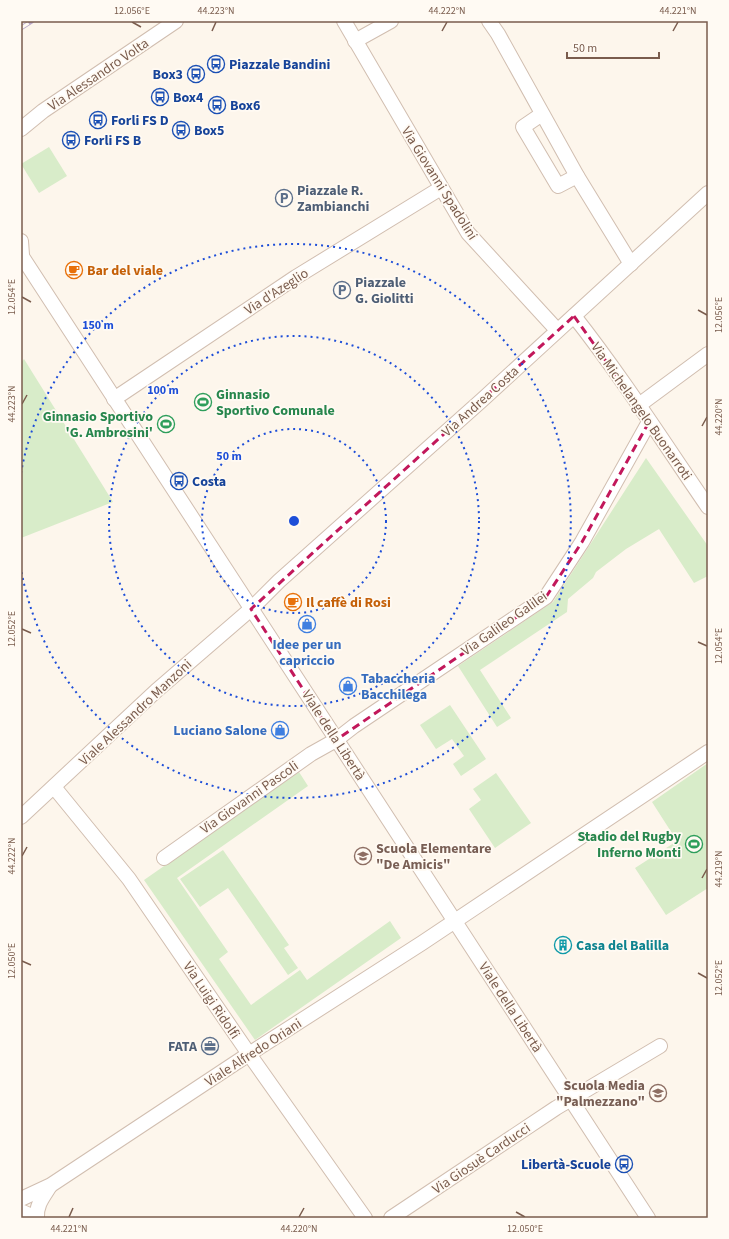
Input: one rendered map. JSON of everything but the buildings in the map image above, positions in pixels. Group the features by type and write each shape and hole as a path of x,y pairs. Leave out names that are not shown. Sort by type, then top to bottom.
{"main road":[{"path":"21,1214 30,1218"}],"street":[{"name":"Via Alessandro Volta","path":"21,129 48,107 176,21"},
{"name":"Via Giovanni Spadolini","path":"344,21 468,233 557,330"},
{"path":"356,41 391,21"},
{"path":"489,21 498,34 577,176 631,264"},
{"path":"542,114 523,127 558,186 577,176"},
{"name":"Via d'Azeglio","path":"114,399 296,277 441,188"},
{"name":"Via Andrea Costa","path":"251,608 279,581 482,400 708,193"},
{"name":"Viale della Libertà","path":"21,241 21,255 336,740 649,1217"},
{"name":"Via Michelangelo Buonarroti","path":"574,316 597,345 708,507"},
{"path":"639,405 708,354"},
{"name":"Via Galileo Galilei","path":"336,740 354,726 546,597 582,542 649,422"},
{"name":"Viale Alessandro Manzoni","path":"21,817 156,691 251,608"},
{"name":"Via Giovanni Pascoli","path":"164,858 311,754 336,740"},
{"name":"Viale Alfredo Oriani","path":"21,1199 52,1185 249,1054 455,921 708,752"},
{"name":"Via Luigi Ridolfi","path":"54,787 129,879 249,1054 365,1218"},
{"name":"Via Giosuè Carducci","path":"391,1218 542,1117 660,1046"},
{"name":"Viale Alfredo Oriani","path":"37,1218 40,1200 52,1185"}],"highlighted area":[{"path":"574,316 649,422 582,542 546,597 336,740 251,609"}],"green space":[{"path":"49,147 67,176 39,193 21,164"},
{"path":"24,359 113,502 21,538 21,363"},
{"path":"646,458 708,546 708,576 694,583 659,529 626,549 596,572 593,578 568,599 567,612 480,670 511,718 497,727 458,666 553,602"},
{"path":"450,705 486,759 461,776 453,764 464,756 452,739 436,749 420,725"},
{"path":"708,763 708,888 666,915 635,868 677,841 652,802"},
{"path":"299,772 308,786 177,878 228,952 219,959 251,1005 300,970 307,980 390,921 401,938 255,1040 144,880"},
{"path":"496,773 531,823 495,848 469,809 481,800 473,789"},
{"path":"223,850 289,945 284,948 298,968 288,975 228,888 200,907 180,879"}],"railway":[{"path":"21,28 32,21"}],"place":[{"name":"Piazzale Bandini","path":"216,64"},
{"name":"Box3","path":"196,74"},
{"name":"Box4","path":"160,97"},
{"name":"Box6","path":"217,105"},
{"name":"Forli FS D","path":"98,120"},
{"name":"Box5","path":"181,130"},
{"name":"Forli FS B","path":"71,140"},
{"name":"Piazzale R. Zambianchi","path":"284,198"},
{"name":"Bar del viale","path":"74,270"},
{"name":"Piazzale G. Giolitti","path":"342,290"},
{"name":"Ginnasio Sportivo Comunale","path":"203,402"},
{"name":"Ginnasio Sportivo 'G. Ambrosini'","path":"166,424"},
{"name":"Costa","path":"179,481"},
{"name":"Il caffè di Rosi","path":"293,602"},
{"name":"Idee per un capriccio","path":"307,624"},
{"name":"Tabaccheria Bacchilega","path":"348,686"},
{"name":"Luciano Salone","path":"280,730"},
{"name":"Stadio del Rugby Inferno Monti","path":"694,844"},
{"name":"Scuola Elementare \"De Amicis\"","path":"363,856"},
{"name":"Casa del Balilla","path":"563,945"},
{"name":"FATA","path":"210,1046"},
{"name":"Scuola Media \"Palmezzano\"","path":"658,1093"},
{"name":"Libertà-Scuole","path":"624,1164"}]}
